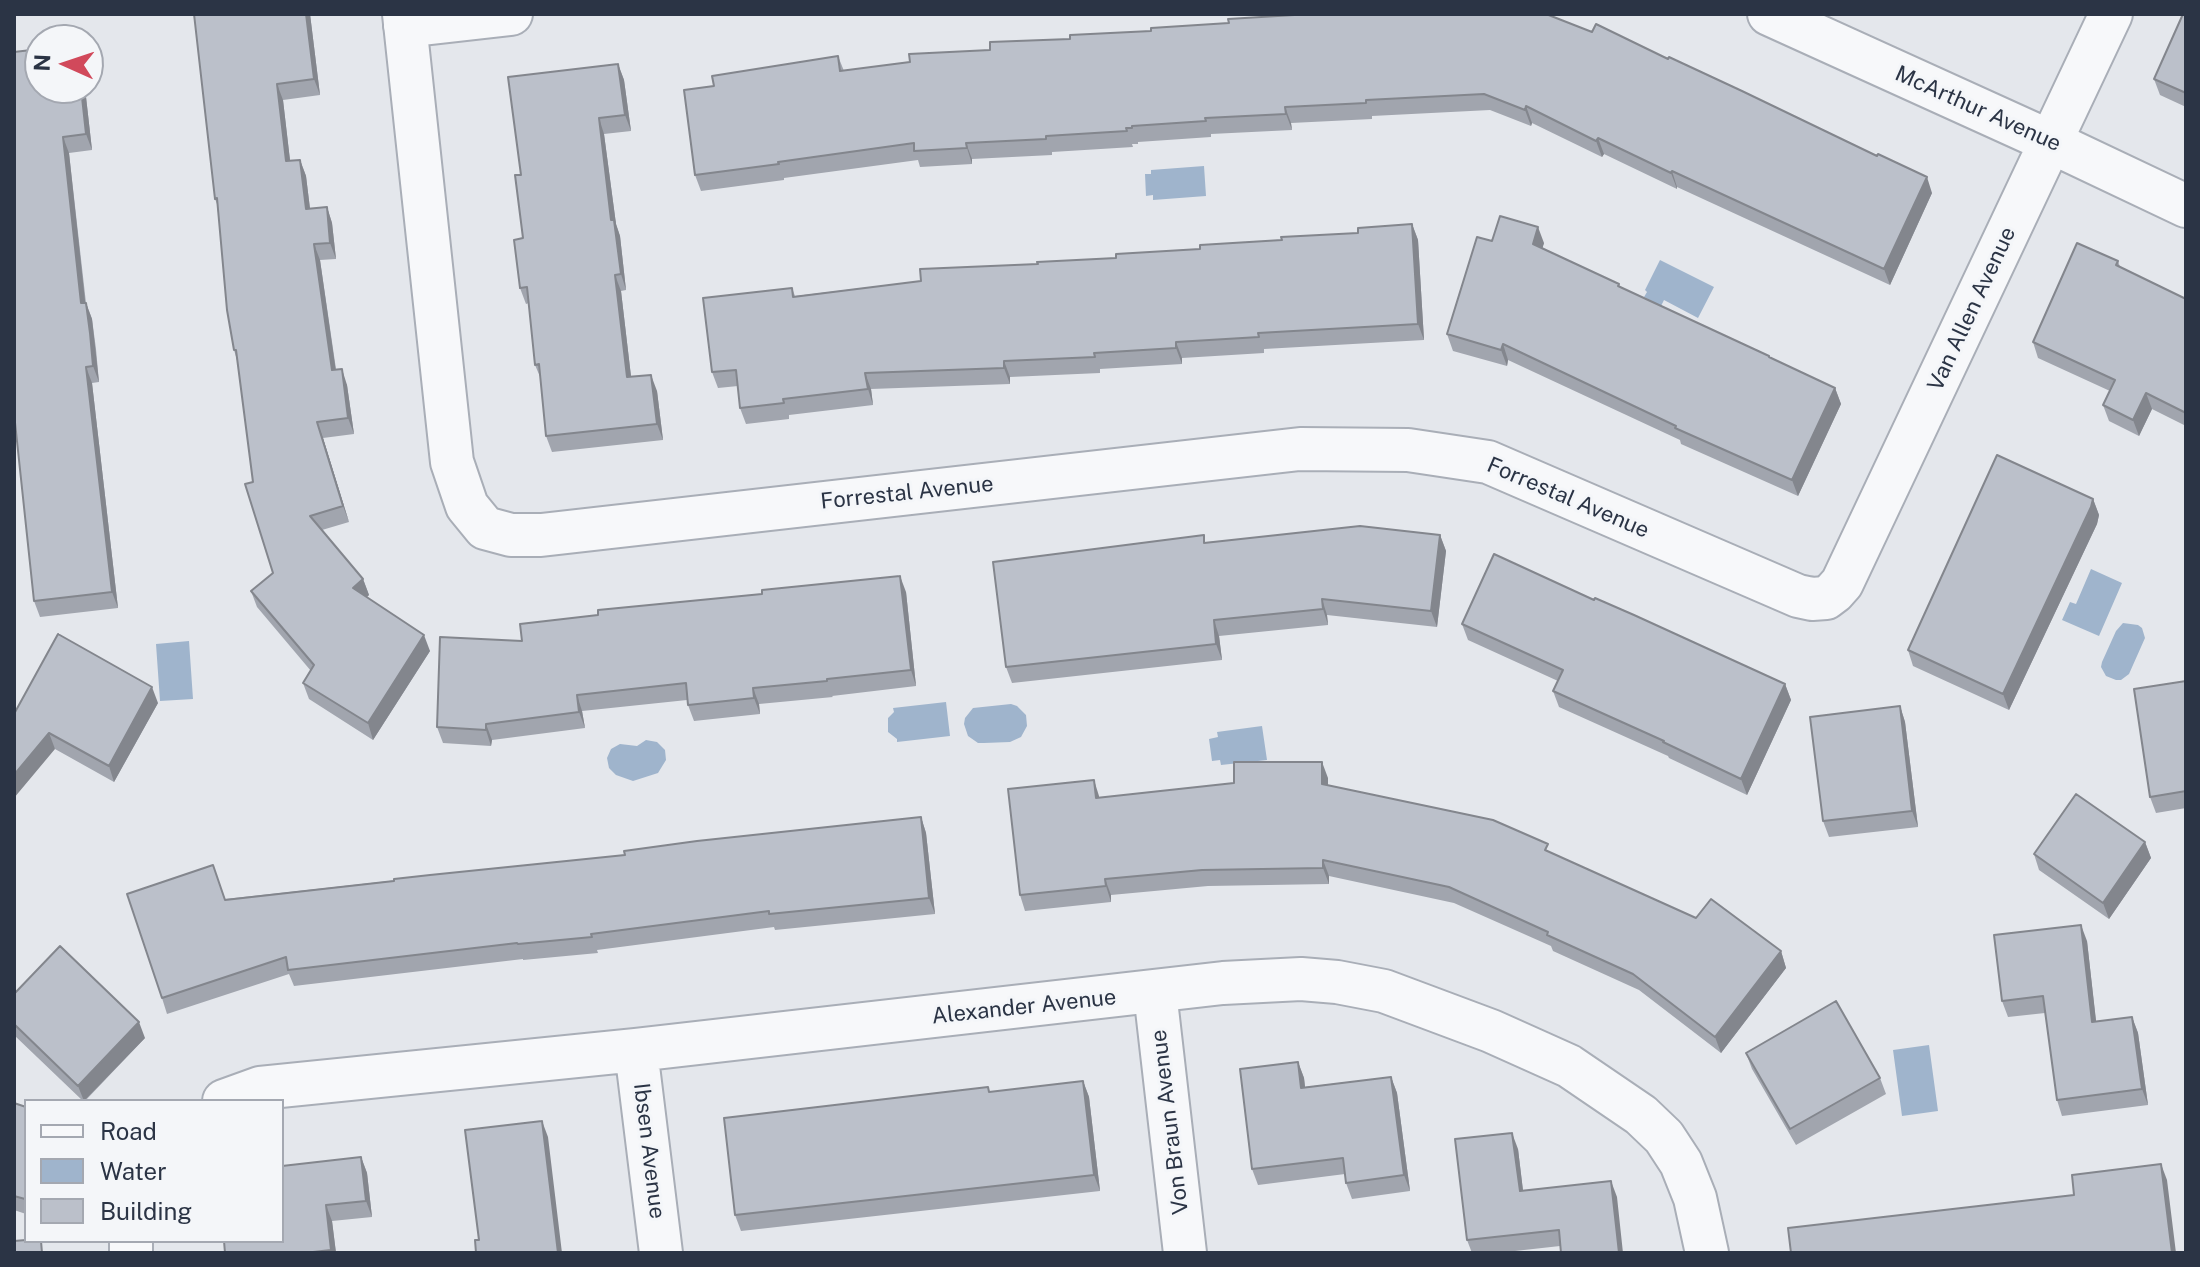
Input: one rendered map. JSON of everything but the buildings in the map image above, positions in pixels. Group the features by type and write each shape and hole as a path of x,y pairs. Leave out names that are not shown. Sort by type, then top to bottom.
{"street":[{"path":"404,20 511,14"},
{"name":"McArthur Avenue","path":"1769,14 2186,206"},
{"name":"Van Allen Avenue","path":"1826,598 1842,583 2111,14"},
{"name":"Forrestal Avenue","path":"404,20 452,462 467,506 485,528 511,535 541,535 1300,449 1408,450 1488,462 1798,596 1826,598"},
{"name":"Alexander Avenue","path":"230,1099 260,1088 636,1050 1223,983 1301,979 1337,982 1384,991 1491,1031 1569,1066 1641,1115 1664,1137 1681,1163 1695,1198 1707,1253"},
{"name":"Von Braun Avenue","path":"1155,992 1185,1253"},
{"name":"Ibsen Avenue","path":"636,1050 661,1253"}],"water":[{"path":"1204,166 1206,196 1153,200 1153,195 1146,196 1145,174 1151,174 1151,170"},
{"path":"1660,260 1714,287 1698,318 1664,300 1661,306 1644,297"},
{"path":"2091,569 2122,583 2099,636 2062,620 2070,602 2076,604"},
{"path":"2123,623 2138,625 2145,638 2129,674 2116,680 2106,676 2101,667 2116,631"},
{"path":"189,641 193,699 160,701 156,644"},
{"path":"946,702 950,736 897,742 888,732 888,718 894,712 893,708"},
{"path":"1011,704 1026,715 1027,726 1021,737 1010,742 978,743 968,736 965,718 973,708"},
{"path":"1262,726 1267,760 1221,765 1220,760 1212,761 1209,739 1218,737 1217,732"},
{"path":"646,740 657,742 665,750 666,760 658,773 633,781 616,775 609,768 607,758 611,749 620,744 637,746"},
{"path":"1929,1045 1938,1111 1902,1116 1893,1050"}]}
